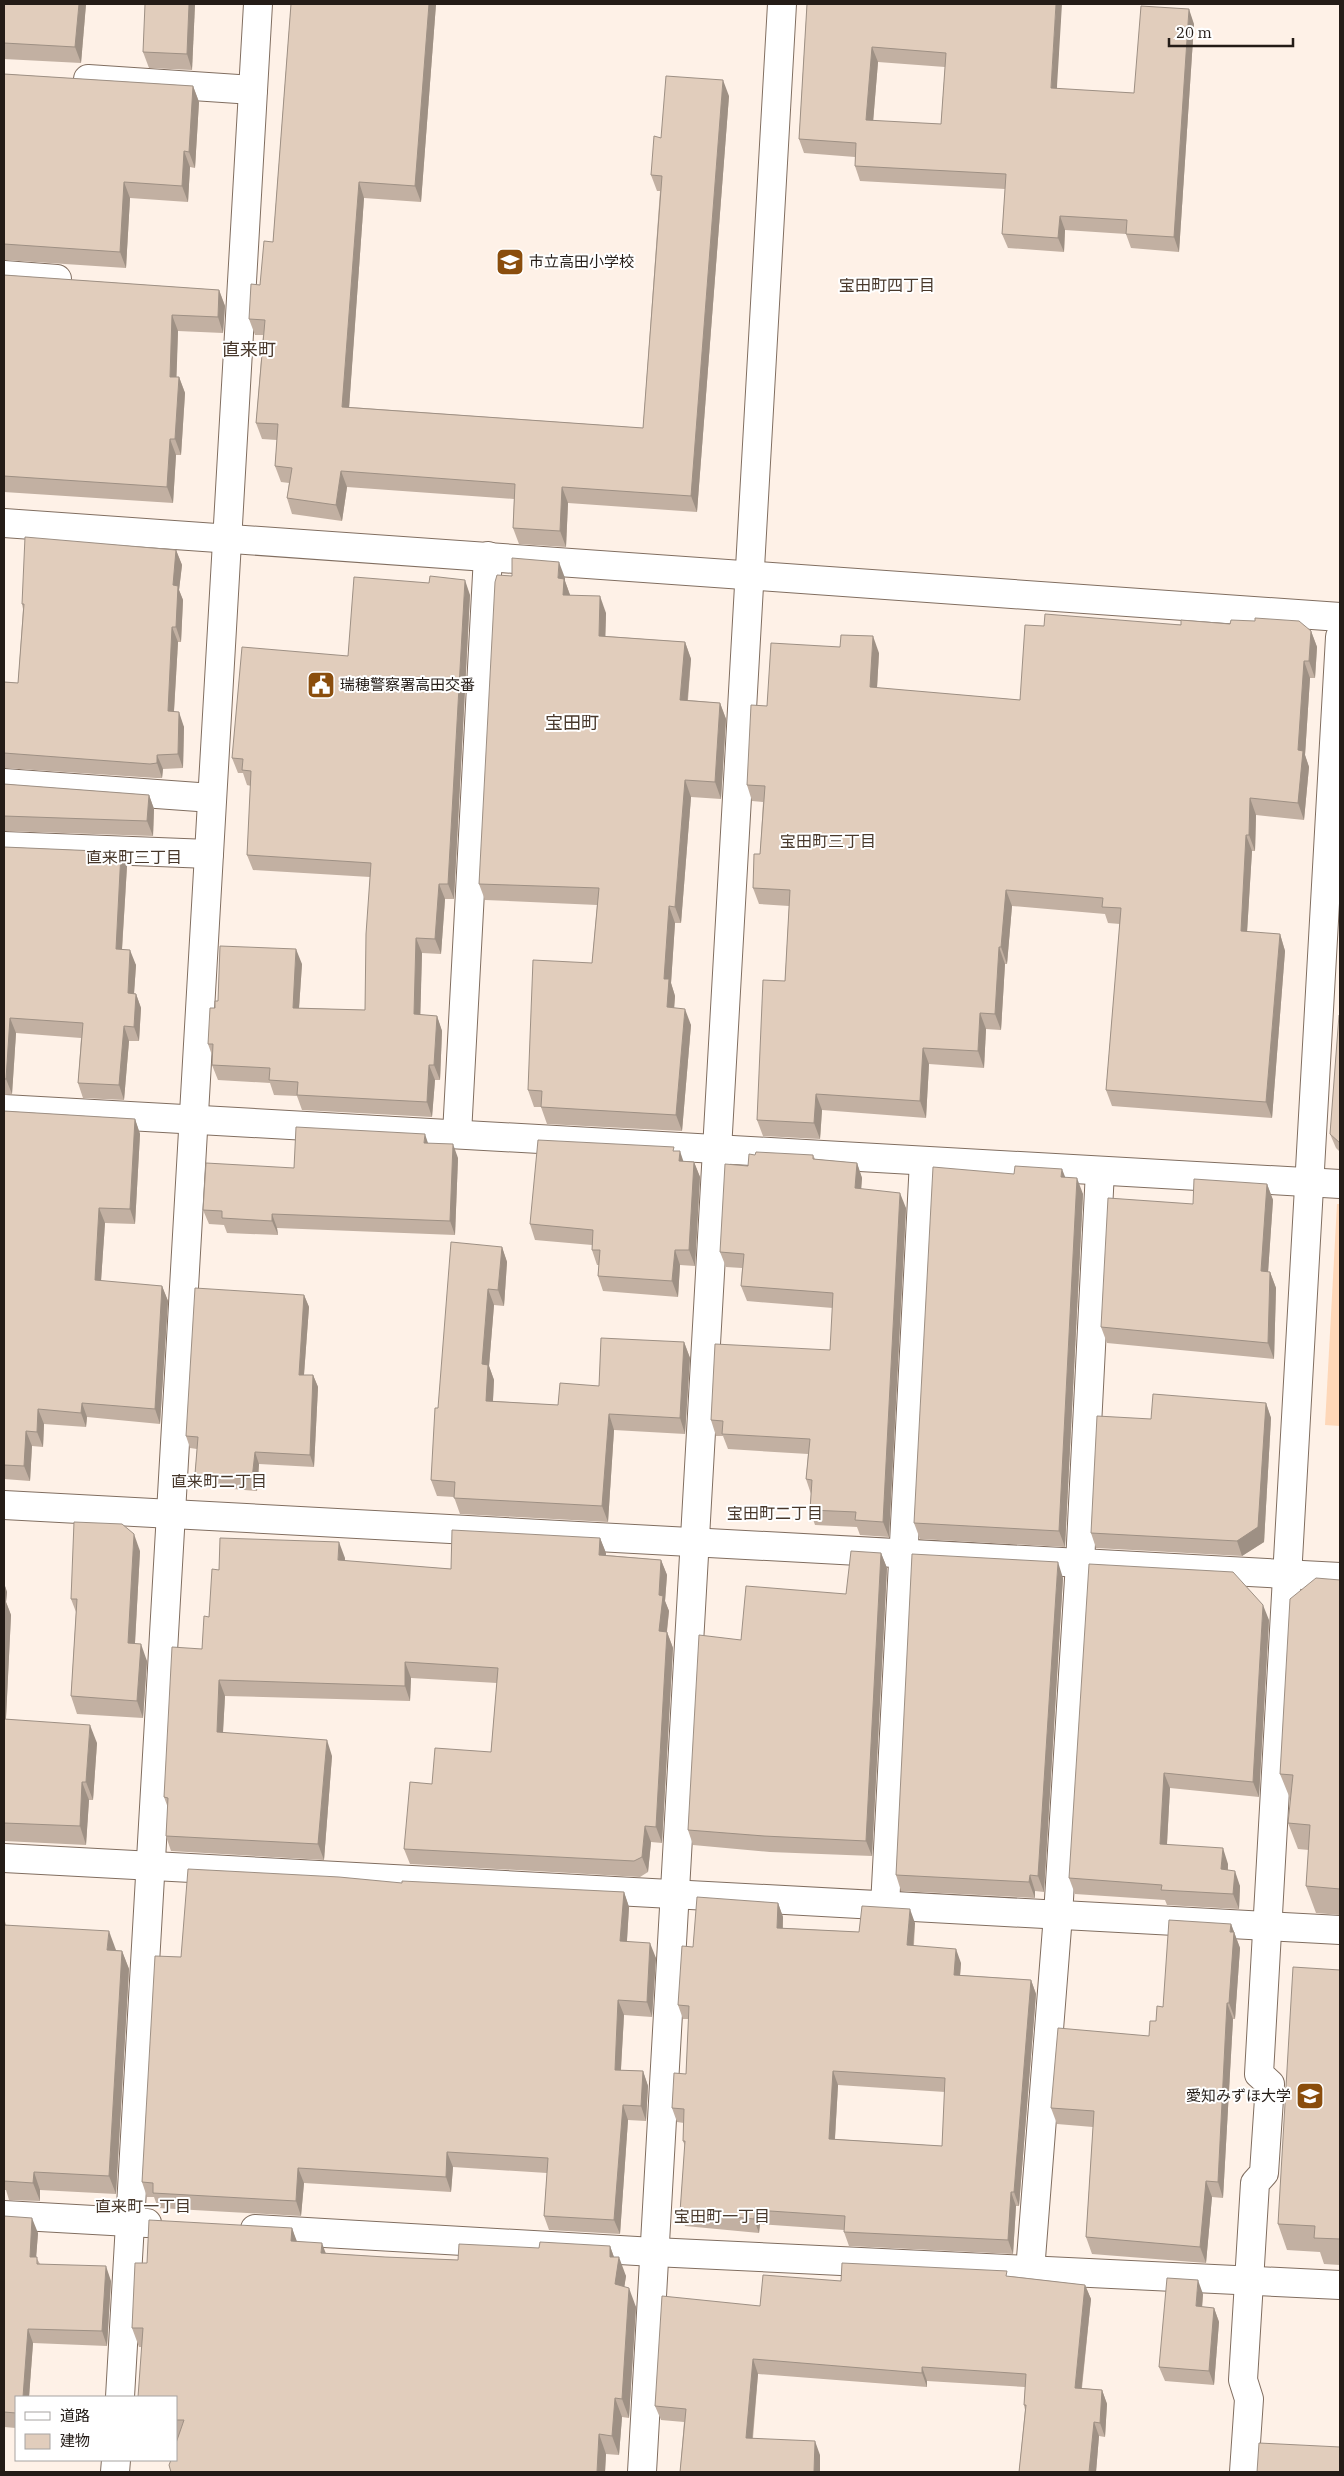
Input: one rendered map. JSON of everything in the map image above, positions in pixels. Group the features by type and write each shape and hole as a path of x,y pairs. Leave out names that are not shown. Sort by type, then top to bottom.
{"street":[{"path":"120,2396 227,538 231,290 253,90 258,4"},
{"path":"642,2472 782,4"},
{"path":"64,78 253,90"},
{"path":"4,275 83,280"},
{"path":"4,523 1340,617"},
{"path":"457,1134 488,556"},
{"path":"1244,2472 1249,2399 1244,2380 1248,2279 1255,2182 1264,2173 1270,2084 1259,2074 1310,1183 1330,1006 1340,637"},
{"path":"4,783 212,798"},
{"path":"4,846 209,854"},
{"path":"4,1108 1340,1184"},
{"path":"884,1906 924,1161"},
{"path":"1030,2271 1058,1915 1080,1562 1100,1171"},
{"path":"4,1505 1340,1577"},
{"path":"4,1858 1340,1930"},
{"path":"4,2215 169,2224"},
{"path":"229,2228 654,2252 1030,2271 1248,2279 1340,2285"}],"shaded area":[{"path":"1337,1204 1340,1204 1340,1426 1325,1425"}],"building":[{"path":"4,4 79,4 75,47 4,43"},
{"path":"145,4 189,4 187,54 143,52"},
{"path":"291,4 429,4 415,186 359,182 342,407 643,428 662,176 651,175 654,136 661,138 666,76 723,80 691,496 562,487 560,531 513,528 515,484 341,471 336,505 287,498 292,468 275,466 278,424 256,423 265,320 249,319 251,284 260,285 264,241 273,242"},
{"path":"807,4 1056,4 1051,88 1134,93 1141,6 1189,9 1174,237 1126,234 1127,220 1060,216 1058,238 1002,234 1006,174 855,166 856,143 799,139","holes":["872,47 946,53 941,124 866,120"]},
{"path":"4,74 193,86 189,152 184,151 182,186 124,182 120,252 4,244"},
{"path":"4,275 219,290 218,317 172,315 170,377 179,377 175,439 170,439 167,487 4,476"},
{"path":"25,537 176,550 173,585 178,586 176,627 172,627 168,711 179,712 178,754 157,755 157,763 150,764 4,753 4,682 18,683 24,604 22,604"},
{"path":"512,558 559,562 558,578 564,579 563,595 600,596 599,636 685,642 680,700 720,703 715,782 685,780 675,907 669,906 664,979 669,979 667,1007 685,1009 676,1115 541,1107 542,1091 528,1090 533,960 592,963 599,888 479,884 495,582 497,575 512,576"},
{"path":"430,576 465,580 448,884 439,884 435,939 416,938 414,1014 437,1016 434,1065 429,1065 427,1102 297,1095 298,1082 269,1080 270,1068 212,1065 213,1044 208,1044 210,1008 215,1008 215,1001 218,1001 220,946 296,949 293,1008 365,1010 366,934 371,863 247,855 251,771 242,770 243,759 232,758 242,647 348,656 354,577 429,583"},
{"path":"1045,614 1181,625 1181,620 1230,624 1231,620 1255,621 1255,618 1299,621 1311,631 1309,661 1304,661 1298,750 1303,751 1298,803 1250,798 1249,835 1246,835 1241,931 1280,934 1266,1102 1106,1090 1121,908 1102,907 1103,898 1006,890 1001,947 999,947 995,1014 980,1013 978,1051 923,1048 920,1101 816,1094 814,1123 757,1120 763,980 785,981 790,890 753,888 754,854 760,854 765,786 747,785 751,705 767,706 771,643 840,647 841,635 873,636 870,687 1020,700 1025,625 1044,626"},
{"path":"4,784 149,795 147,821 4,816"},
{"path":"4,847 121,852 116,949 130,950 128,993 136,994 134,1027 124,1026 119,1085 78,1083 83,1023 10,1018 6,1079 4,1079"},
{"path":"1340,1015 1340,1143 1330,1134"},
{"path":"4,1111 135,1119 130,1209 99,1208 95,1280 162,1286 155,1409 82,1403 81,1413 38,1409 37,1432 26,1431 24,1466 4,1465"},
{"path":"296,1127 425,1134 424,1143 453,1144 450,1221 272,1214 272,1221 222,1218 222,1211 203,1210 206,1163 294,1168"},
{"path":"538,1140 674,1147 673,1151 680,1151 679,1161 694,1162 689,1250 675,1250 672,1281 598,1276 600,1250 592,1250 593,1230 530,1224"},
{"path":"756,1152 813,1155 813,1159 857,1163 855,1188 900,1193 883,1522 855,1520 856,1512 810,1510 812,1480 806,1479 810,1439 722,1434 723,1421 711,1420 715,1344 830,1350 833,1293 741,1286 744,1254 720,1252 725,1164 748,1166 749,1154 755,1155"},
{"path":"1015,1166 1062,1169 1061,1177 1077,1178 1059,1531 914,1523 933,1167 1014,1174"},
{"path":"1194,1179 1267,1184 1261,1271 1270,1272 1268,1343 1101,1327 1108,1198 1193,1204"},
{"path":"451,1242 502,1247 498,1290 488,1289 482,1364 488,1365 486,1401 558,1405 560,1383 599,1386 601,1338 684,1342 680,1418 609,1414 602,1506 454,1498 455,1482 431,1480 435,1408 438,1408"},
{"path":"195,1288 304,1295 299,1375 313,1375 310,1455 255,1452 252,1479 195,1474 198,1437 186,1436"},
{"path":"1153,1394 1266,1403 1258,1527 1237,1541 1091,1533 1097,1416 1151,1419"},
{"path":"74,1522 122,1524 134,1534 128,1643 141,1644 137,1701 71,1696 77,1599 71,1599"},
{"path":"452,1530 600,1538 599,1555 661,1560 659,1595 663,1596 659,1631 667,1632 656,1827 645,1826 642,1857 634,1861 404,1849 410,1782 432,1784 435,1748 491,1752 498,1668 405,1662 405,1686 219,1680 217,1732 327,1740 318,1844 166,1836 168,1798 164,1797 172,1647 202,1649 204,1616 209,1617 212,1569 219,1570 220,1538 339,1542 338,1560 451,1569"},
{"path":"851,1551 881,1553 866,1841 688,1830 699,1635 741,1640 746,1586 846,1594"},
{"path":"912,1554 1058,1562 1038,1876 1030,1875 1029,1882 896,1875"},
{"path":"1089,1564 1233,1572 1263,1605 1253,1782 1164,1773 1160,1844 1223,1848 1221,1869 1235,1871 1233,1894 1161,1890 1162,1885 1069,1878"},
{"path":"1316,1578 1340,1580 1340,1889 1306,1886 1310,1825 1288,1823 1293,1775 1280,1774 1290,1599"},
{"path":"4,1719 90,1725 86,1782 82,1782 80,1826 4,1823"},
{"path":"188,1869 339,1877 402,1883 402,1881 624,1892 620,1941 650,1943 647,2002 618,2000 615,2070 643,2071 641,2106 623,2105 614,2220 544,2216 548,2158 447,2152 446,2177 298,2168 296,2201 153,2193 153,2183 142,2182 155,1956 181,1957"},
{"path":"697,1897 778,1903 777,1928 859,1932 862,1906 910,1909 907,1945 956,1949 954,1975 1031,1980 1014,2192 1011,2192 1008,2240 844,2232 845,2216 755,2210 754,2219 680,2212 685,2141 683,2141 684,2109 672,2108 674,2073 686,2074 689,2006 678,2005 682,1946 693,1947","holes":["833,2071 945,2078 942,2146 829,2139"]},
{"path":"1169,1920 1231,1924 1230,1932 1234,1932 1229,2003 1227,2003 1218,2182 1206,2181 1200,2247 1086,2237 1094,2111 1051,2108 1058,2028 1149,2036 1150,2021 1156,2021 1157,2006 1163,2007"},
{"path":"4,1925 109,1931 107,1950 122,1951 109,2176 34,2172 33,2183 4,2181"},
{"name":"愛知みずほ大学","path":"1293,1967 1340,1970 1340,2239 1314,2238 1315,2226 1278,2224"},
{"path":"4,2216 32,2218 30,2257 37,2257 37,2264 106,2266 102,2331 28,2329 23,2396 15,2396 15,2413 4,2412"},
{"path":"149,2220 292,2228 291,2241 322,2243 321,2253 385,2257 458,2260 459,2244 539,2248 540,2242 610,2246 610,2257 619,2257 615,2284 629,2288 622,2399 615,2398 612,2436 599,2434 597,2472 171,2472 169,2465 171,2461 178,2461 178,2437 184,2420 178,2420 178,2396 138,2396 143,2328 132,2328 135,2263 147,2263"},
{"path":"842,2263 1007,2271 1006,2276 1085,2285 1075,2388 1102,2390 1100,2423 1094,2422 1089,2472 1019,2472 1026,2405 1024,2405 1026,2374 922,2367 922,2373 753,2359 746,2438 815,2441 814,2472 680,2472 686,2409 655,2406 662,2296 760,2306 763,2275 841,2281"},
{"path":"1167,2278 1198,2280 1196,2306 1214,2308 1209,2371 1159,2367"},
{"path":"1259,2443 1340,2447 1340,2472 1257,2472"}],"place":[{"name":"市立高田小学校","path":"510,262"},
{"name":"瑞穂警察署高田交番","path":"321,685"},
{"name":"愛知みずほ大学","path":"1310,2096"}],"district":[{"name":"宝田町四丁目","path":"887,285"},
{"name":"直来町","path":"249,350"},
{"name":"宝田町","path":"572,723"},
{"name":"宝田町三丁目","path":"828,841"},
{"name":"直来町三丁目","path":"134,857"},
{"name":"直来町二丁目","path":"219,1481"},
{"name":"宝田町二丁目","path":"775,1513"},
{"name":"直来町一丁目","path":"143,2206"},
{"name":"宝田町一丁目","path":"722,2216"}]}
